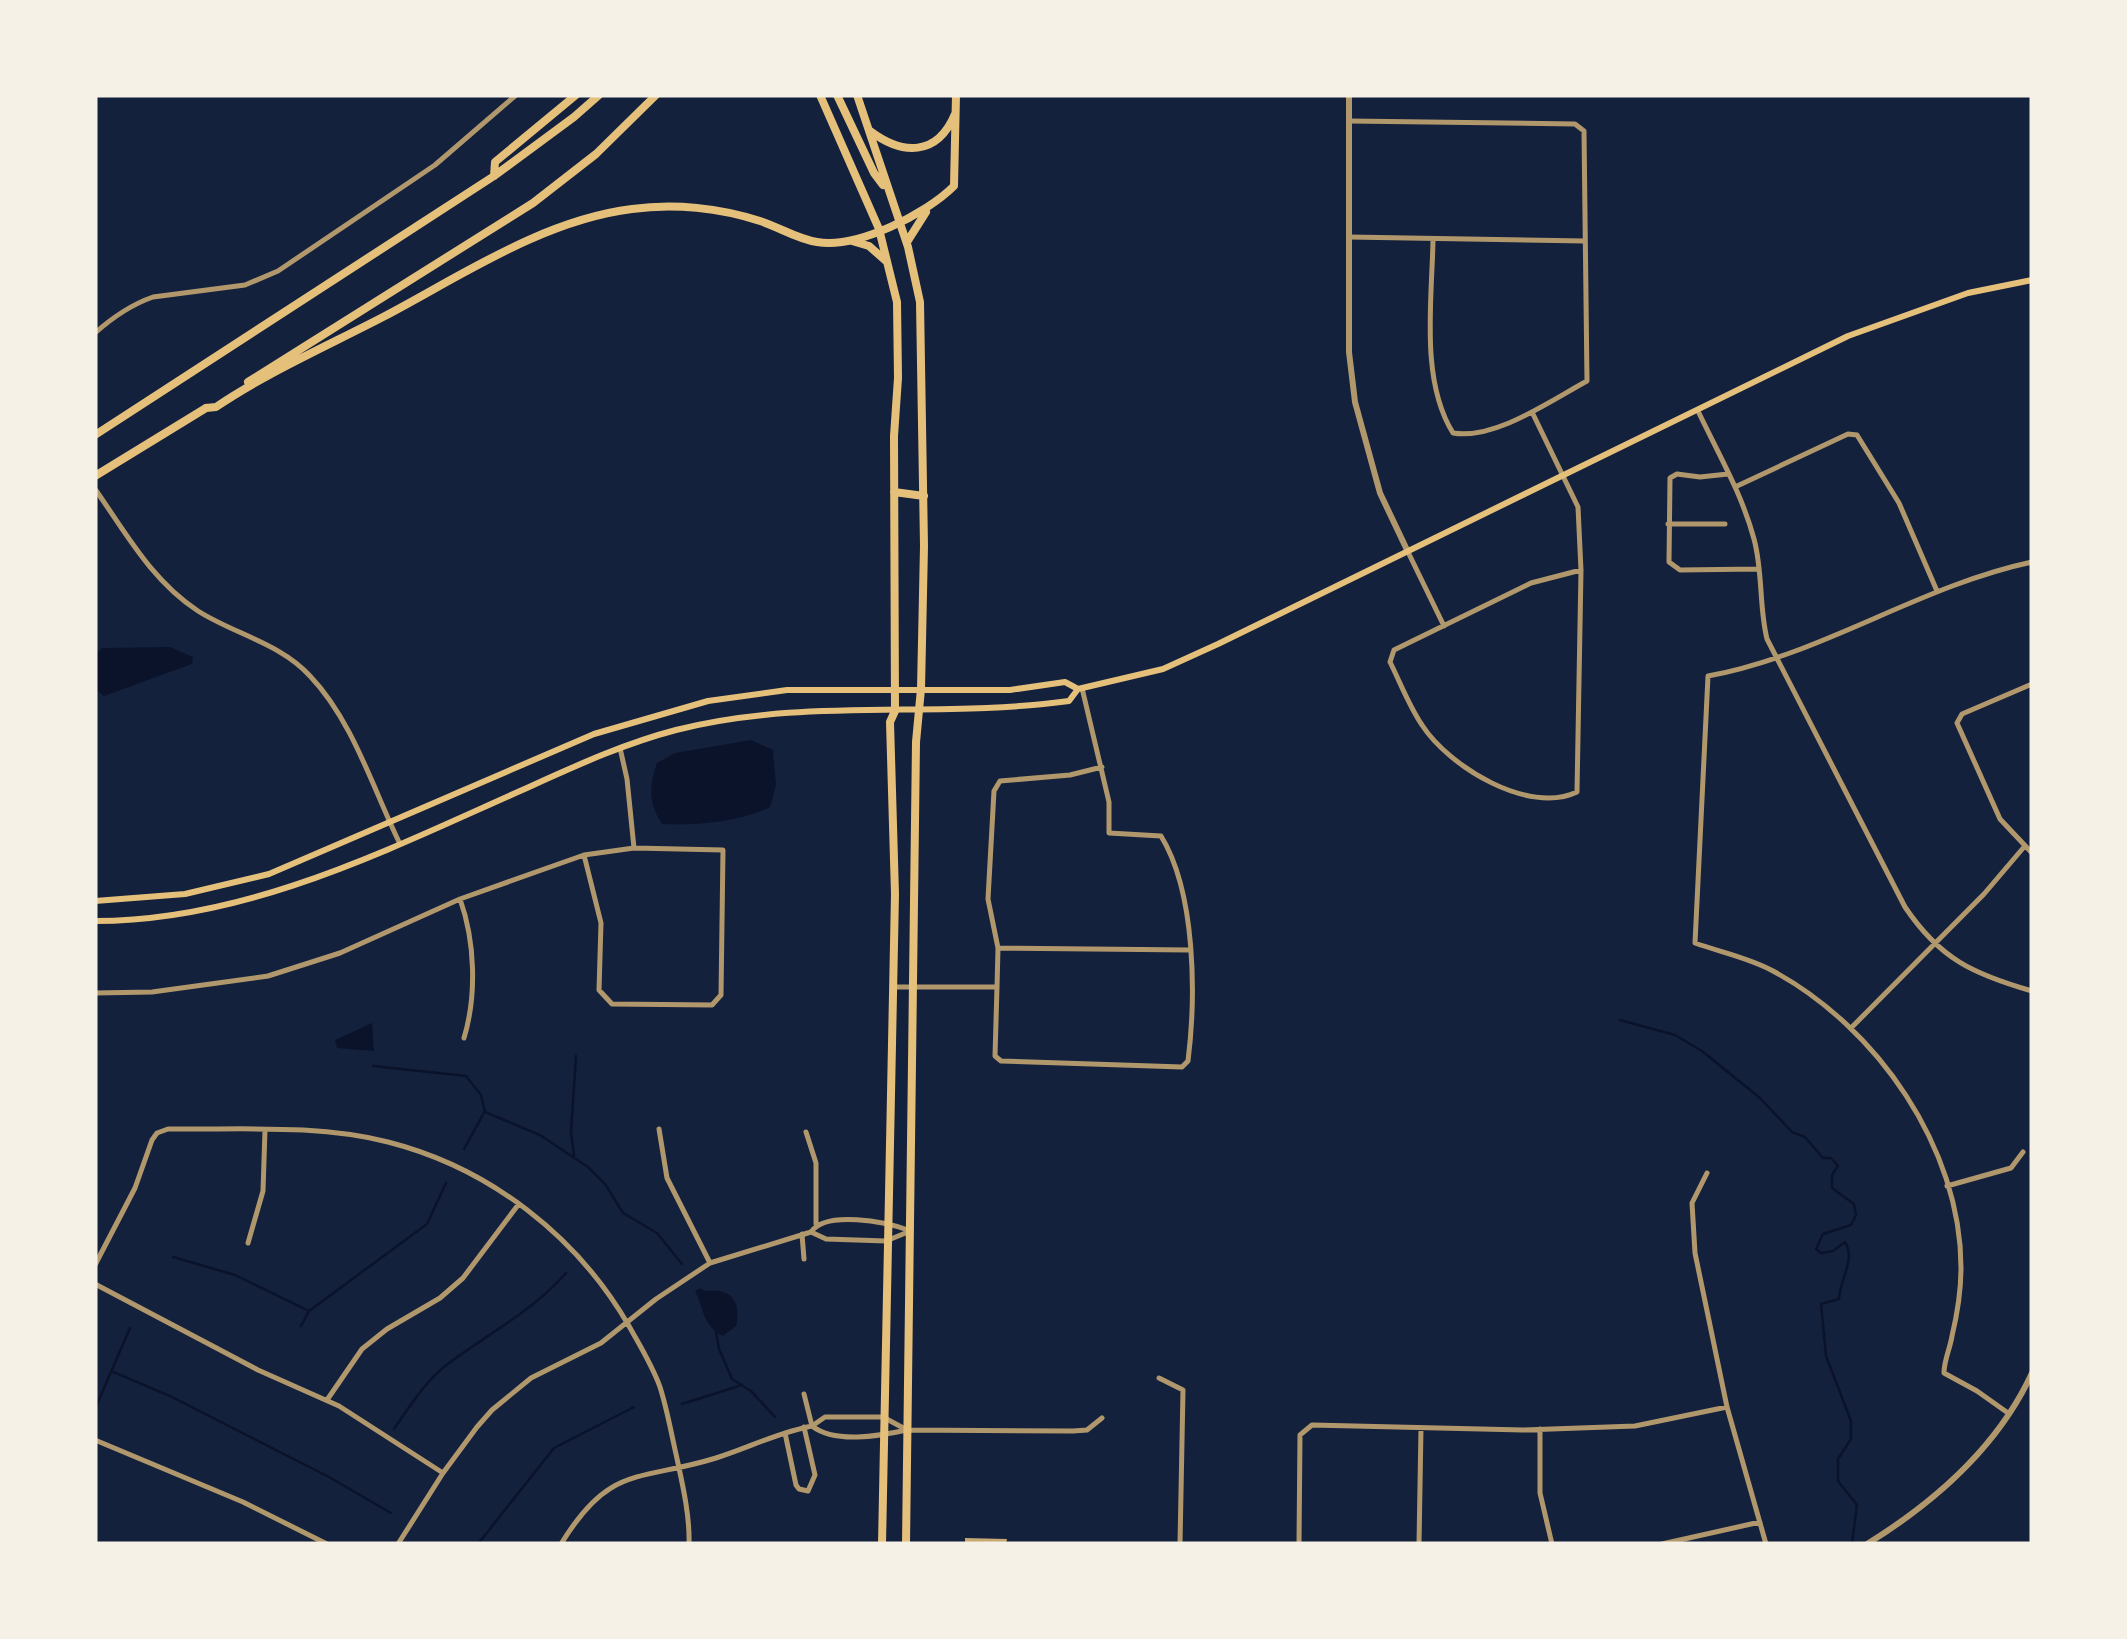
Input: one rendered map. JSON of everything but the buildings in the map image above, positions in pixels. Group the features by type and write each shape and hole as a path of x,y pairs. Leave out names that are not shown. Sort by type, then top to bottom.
{"main road":[{"path":"494,176 495,162 576,95"},
{"path":"95,434 494,176 599,95"},
{"path":"95,476 533,204 596,154 656,95"},
{"path":"820,95 879,229 890,264 899,329 894,492 896,711 890,722 895,894 882,1544"},
{"path":"837,95 874,173 886,189"},
{"path":"857,95 906,243 920,302 922,334 924,496 911,987 906,1544"},
{"path":"850,241 899,222 932,204 954,186 956,95"},
{"path":"867,129 887,144 910,149 940,138 957,110"},
{"path":"906,243 932,204"},
{"path":"206,408 216,407 541,235 602,215 632,209 689,207 746,217 814,242 850,241 869,246 890,264"},
{"path":"95,921 165,917 279,892 620,748 674,730 728,719 793,713 919,711 1070,701 1080,689 1163,669 1848,336 1968,292 2032,280"},
{"path":"894,492 924,496"},
{"path":"95,901 185,894 269,874 520,764 622,724 708,701 786,690 1010,690 1065,682 1080,689"},
{"path":"620,748 622,724"}],"street":[{"path":"95,334 126,309 153,297 245,285 278,270 422,174 516,95"},
{"path":"1350,95 1349,352 1355,402 1380,493 1444,626"},
{"path":"1349,121 1575,124 1584,131 1587,381 1532,412 1469,436 1453,433 1445,421 1434,371 1433,240"},
{"path":"1349,237 1585,241"},
{"path":"1698,410 1735,487 1756,544 1762,620 1776,660 1906,907 1934,945 1968,969 2032,991"},
{"path":"1532,412 1578,506 1581,570 1577,792 1560,800 1495,786 1440,747 1422,725 1390,662 1394,650 1531,583 1581,570"},
{"path":"1735,487 1848,434 1857,435 1898,503 1937,592"},
{"path":"1728,474 1674,474 1668,484 1668,558 1680,570 1758,570"},
{"path":"95,488 136,553 168,586 195,609 286,655 308,672 342,719 400,844"},
{"path":"1668,524 1725,524"},
{"path":"2010,1415 1978,1390 1944,1373 1961,1271 1960,1244 1947,1186 1925,1130 1904,1095 1878,1057 1851,1028 1772,970 1694,943 1708,676 1776,660 1937,592 2032,562"},
{"path":"2032,684 1962,714 1957,724 2000,820 2032,853"},
{"path":"1080,689 1102,767 1110,802 1109,833 1161,836 1188,914 1192,1030 1188,1062 1182,1067 1001,1061 995,1056 998,948 988,899 994,790 1000,780 1070,775 1102,767"},
{"path":"620,748 634,848"},
{"path":"1851,1028 2024,847"},
{"path":"95,993 152,992 268,976 340,953 460,899 584,854 634,848 723,850 721,995 712,1005 612,1004 600,990 600,923 584,854"},
{"path":"460,899 470,927 472,1012 464,1038"},
{"path":"998,948 1191,950"},
{"path":"893,986 997,987"},
{"path":"659,1128 667,1178 710,1263"},
{"path":"95,1265 135,1188 157,1133 168,1129 342,1132 401,1146 462,1170 519,1204 567,1242 609,1290 660,1386 678,1467 689,1544"},
{"path":"248,1244 263,1191 265,1130"},
{"path":"806,1132 816,1163 816,1224 811,1232"},
{"path":"1947,1186 2011,1168 2024,1152"},
{"path":"1707,1173 1692,1202 1695,1253 1727,1407 1766,1544"},
{"path":"327,1400 362,1350 463,1278 519,1204"},
{"path":"816,1224 836,1220 887,1223 910,1231"},
{"path":"398,1544 443,1472 507,1397 542,1372 601,1344 656,1299 710,1263 811,1232 826,1240 886,1241 910,1231"},
{"path":"802,1234 804,1259"},
{"path":"95,1284 258,1370 327,1400 443,1472"},
{"path":"1867,1544 1962,1471 1984,1449 2010,1415 2032,1373"},
{"path":"1160,1378 1183,1390 1180,1544"},
{"path":"804,1394 812,1426 825,1434 883,1435 906,1430 1073,1431 1087,1430 1102,1418"},
{"path":"1298,1544 1299,1442 1304,1429 1312,1426 1635,1426 1727,1407"},
{"path":"561,1544 587,1505 630,1477 736,1452 812,1426 825,1417 884,1418 906,1430"},
{"path":"785,1433 796,1485 808,1490 815,1475 804,1427"},
{"path":"1419,1544 1421,1428"},
{"path":"1540,1429 1540,1493 1552,1544"},
{"path":"95,1440 244,1502 327,1544"},
{"path":"1662,1544 1760,1522"}],"water":[{"path":"170,647 193,657 192,664 104,696 95,689 95,654 102,648"},
{"path":"751,740 773,750 776,785 770,807 718,822 662,824 651,795 657,763 675,753"},
{"path":"372,1023 374,1051 337,1048 335,1040"},
{"path":"700,1288 727,1294 735,1303 736,1326 723,1336 704,1316 695,1291"}],"waterway":[{"path":"1620,1020 1675,1035 1702,1051 1760,1098 1792,1132 1805,1137 1823,1158 1831,1158 1838,1166 1832,1175 1832,1188 1854,1204 1856,1215 1851,1225 1823,1234 1816,1249 1821,1253 1833,1251 1845,1242 1849,1255 1839,1299 1821,1304 1826,1356 1851,1421 1851,1439 1838,1459 1838,1481 1857,1505 1852,1544"},
{"path":"574,1155 571,1132 576,1056"},
{"path":"373,1066 466,1076 481,1095 485,1112 540,1135 588,1167 605,1184 623,1213 657,1233 682,1264"},
{"path":"464,1149 485,1111"},
{"path":"301,1326 309,1311 427,1224 446,1183"},
{"path":"173,1257 235,1275 307,1310"},
{"path":"394,1429 441,1370 525,1310 566,1273"},
{"path":"95,1409 130,1328"},
{"path":"716,1331 732,1379 751,1391 775,1417"},
{"path":"111,1371 170,1396 391,1513"},
{"path":"682,1404 742,1385"},
{"path":"478,1544 554,1448 634,1407"}]}
